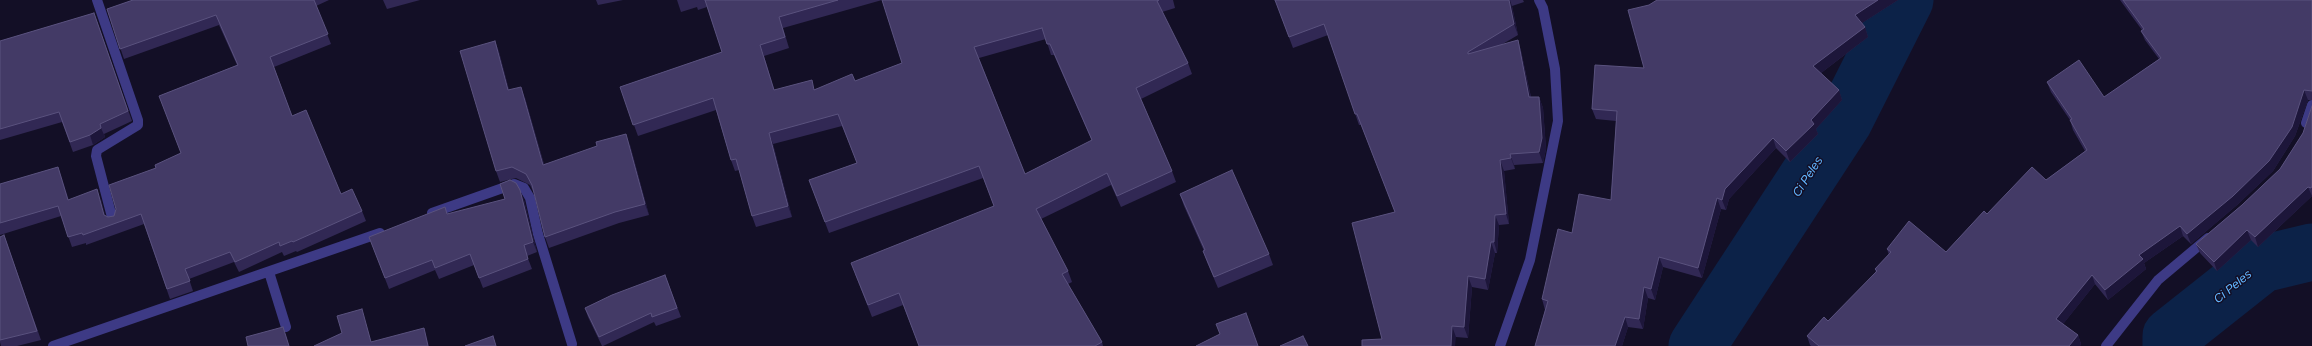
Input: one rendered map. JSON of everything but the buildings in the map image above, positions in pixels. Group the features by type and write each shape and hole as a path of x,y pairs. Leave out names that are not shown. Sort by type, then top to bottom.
{"street":[{"path":"97,0 138,120 138,125 97,150 96,156 113,221"},
{"path":"1500,346 1530,260 1558,121 1555,69 1543,8 1539,0"},
{"path":"2303,132 2312,106"},
{"path":"423,216 514,184 524,188 530,198 538,234 572,344"},
{"path":"53,346 388,230"},
{"path":"2106,346 2158,280 2217,230"},
{"path":"268,272 286,327"}],"waterway":[{"name":"Ci Peles","path":"1697,346 1844,121 1905,0"},
{"name":"Ci Peles","path":"2171,346 2171,336 2262,264 2312,252"}]}
